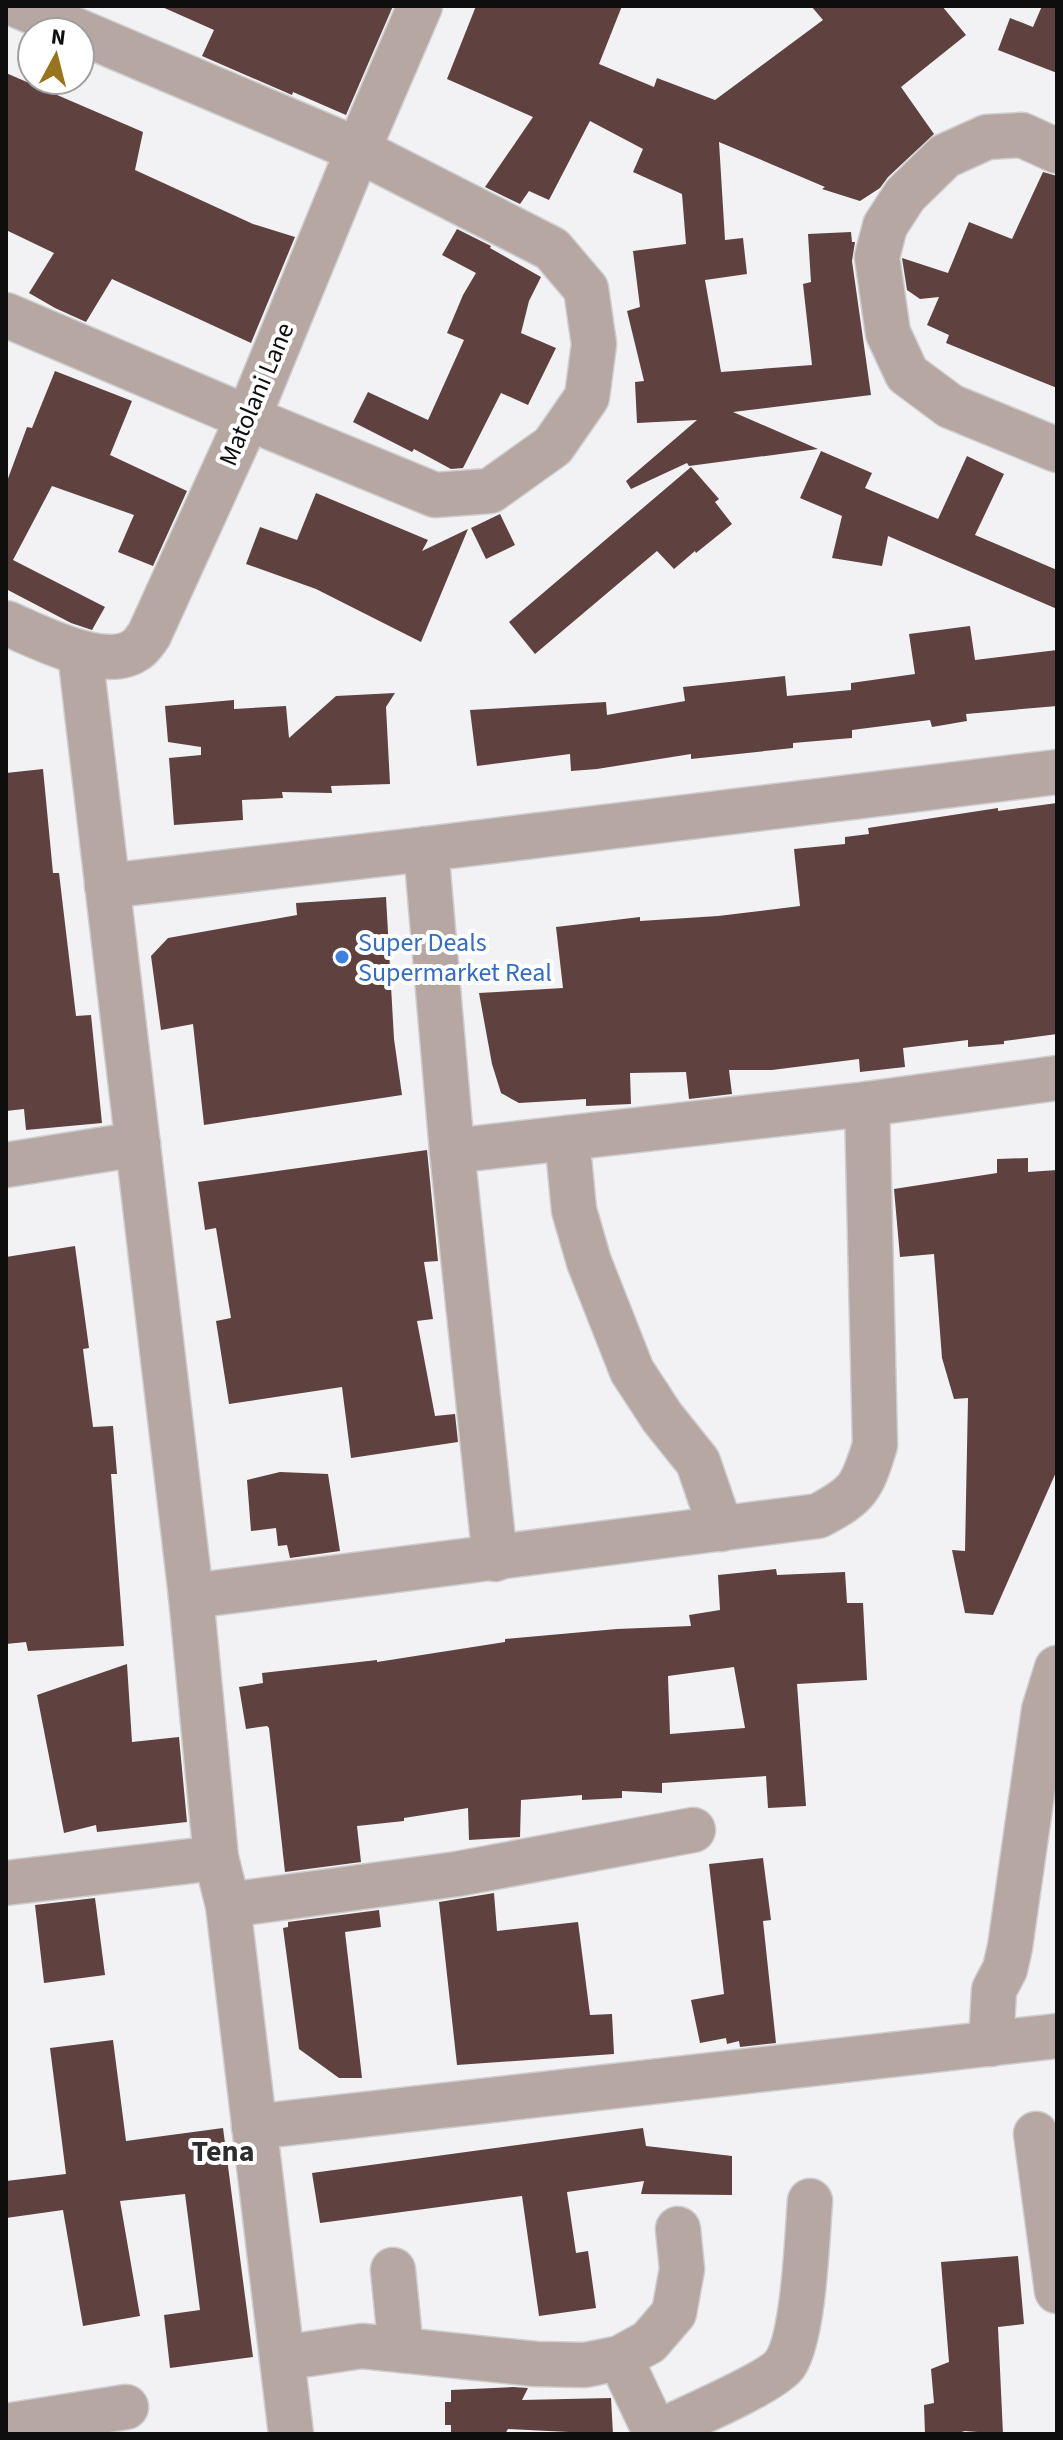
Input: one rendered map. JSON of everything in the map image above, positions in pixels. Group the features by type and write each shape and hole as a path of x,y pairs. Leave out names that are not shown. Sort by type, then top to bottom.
{"street":[{"path":"6,315 435,495 490,491 553,446 587,397 594,344 586,289 552,249 358,150 19,6"},
{"name":"Matolani Lane","path":"6,623 80,653 116,657 137,650 149,635 248,418 420,6"},
{"path":"1057,151 1022,135 1010,135 987,137 945,156 905,195 885,226 877,257 888,333 907,374 950,406 1057,450"},
{"path":"80,653 191,1596 216,1858 228,1905 291,2434"},
{"path":"107,886 1057,772"},
{"path":"426,849 452,1151 495,1559"},
{"path":"452,1151 867,1104 1057,1078"},
{"path":"191,1596 818,1516 846,1502 865,1478 875,1445 867,1104"},
{"path":"567,1138 574,1210 589,1262 626,1357 662,1417 698,1462 721,1529"},
{"path":"6,1165 138,1144"},
{"path":"991,2044 994,1990 1005,1969 1010,1947 1044,1710 1057,1668"},
{"path":"228,1905 457,1874 693,1830"},
{"path":"6,1883 216,1858"},
{"path":"254,2127 1057,2036"},
{"path":"1036,2134 1057,2291"},
{"path":"620,2358 656,2434 762,2382 784,2366 796,2342 810,2201"},
{"path":"282,2358 362,2346 536,2364 585,2365 620,2358 649,2342 674,2313 682,2269 678,2229"},
{"path":"393,2270 401,2350"},
{"path":"6,2426 126,2407"}],"building":[{"path":"160,6 393,6 346,115 202,56 214,30"},
{"path":"476,6 622,6 599,64 654,87 657,78 715,100 823,20 811,6 942,6 966,35 901,87 934,134 880,188 860,201 822,189 825,187 719,142 725,240 743,238 747,274 705,280 721,372 812,365 803,284 811,282 808,234 851,232 852,242 855,242 852,261 871,395 733,412 818,449 689,466 687,463 631,489 626,481 697,420 637,423 635,382 644,381 627,311 640,307 633,251 686,244 682,194 633,172 643,149 590,121 549,200 529,191 520,204 485,187 533,117 447,79"},
{"path":"1042,6 1057,6 1057,73 998,50 1010,18 1033,27"},
{"path":"6,73 16,77 16,96 59,96 143,132 135,170 253,224 295,237 251,343 112,279 86,322 55,308 29,293 54,253 6,230"},
{"path":"1043,172 1057,176 1057,388 946,343 949,335 927,325 939,297 920,299 907,290 902,258 948,273 969,222 1012,239"},
{"path":"457,229 541,277 529,301 521,333 556,348 528,405 501,393 463,468 451,469 353,422 368,392 428,420 464,340 447,333 476,273 442,255"},
{"path":"55,371 132,401 110,455 187,491 153,566 118,552 134,515 52,486 13,560 105,607 92,630 71,623 6,589 6,484 27,427 32,428"},
{"path":"821,451 872,473 865,488 938,519 967,456 1004,474 975,535 1057,570 1057,609 888,536 882,566 832,558 842,516 800,498"},
{"path":"691,467 719,499 715,502 732,524 674,569 657,551 535,654 509,622"},
{"path":"316,493 428,540 422,551 468,529 421,642 316,589 246,564 260,527 297,540"},
{"path":"500,514 515,545 486,559 471,528"},
{"path":"970,626 975,660 1057,650 1057,706 966,714 967,721 932,727 930,720 852,730 852,738 793,743 793,748 691,759 691,754 597,769 571,771 570,754 477,766 470,710 606,702 607,715 685,701 683,687 785,676 787,696 851,690 851,683 915,674 909,634"},
{"path":"395,693 386,707 390,784 331,786 332,793 282,792 283,798 242,800 243,820 174,825 169,758 201,755 201,747 168,742 165,706 234,700 234,709 286,706 289,738 336,696"},
{"path":"43,769 53,873 59,873 76,1016 91,1015 102,1123 26,1130 24,1109 6,1111 6,773"},
{"path":"1057,803 1057,1034 1004,1041 1004,1044 968,1047 968,1040 903,1048 905,1067 860,1072 859,1059 772,1070 729,1070 732,1094 689,1099 686,1072 630,1073 631,1104 586,1106 586,1099 519,1103 501,1093 492,1064 479,993 563,988 556,927 640,917 640,921 718,916 800,906 794,849 845,844 845,837 869,834 868,828 998,808 998,811"},
{"path":"386,897 394,1039 402,1095 204,1125 193,1024 161,1030 151,956 168,938 297,915 296,903"},
{"path":"427,1150 438,1261 424,1262 433,1319 417,1321 435,1416 455,1414 458,1442 351,1458 342,1387 229,1404 216,1321 231,1318 216,1228 205,1230 198,1182"},
{"path":"1028,1158 1028,1172 1057,1170 1057,1470 993,1615 965,1613 952,1550 965,1551 968,1398 954,1399 942,1358 934,1254 900,1257 894,1189 997,1173 997,1159"},
{"path":"75,1246 89,1348 83,1349 93,1427 113,1426 117,1474 111,1474 124,1646 28,1651 26,1642 6,1644 6,1257"},
{"path":"280,1472 328,1474 340,1551 290,1558 287,1545 278,1546 276,1528 251,1531 247,1480"},
{"path":"776,1569 777,1575 845,1572 847,1603 863,1603 867,1680 797,1684 806,1806 768,1808 766,1776 662,1783 662,1793 622,1791 622,1798 582,1800 582,1795 521,1800 520,1837 469,1840 468,1808 404,1818 404,1821 357,1826 361,1862 285,1872 269,1728 246,1729 239,1687 263,1683 262,1673 377,1662 505,1642 505,1639 691,1626 689,1615 720,1610 718,1575","holes":["734,1667 745,1728 670,1734 668,1676"]},
{"path":"127,1664 132,1742 179,1737 187,1822 97,1832 96,1825 64,1833 37,1695"},
{"path":"763,1858 771,1920 763,1921 776,2043 740,2047 739,2041 727,2044 726,2038 700,2043 691,2000 724,1994 709,1864"},
{"path":"494,1893 497,1931 578,1922 590,2015 612,2014 614,2054 457,2065 439,1902"},
{"path":"95,1898 105,1975 44,1983 35,1905"},
{"path":"379,1910 381,1927 345,1932 362,2078 339,2078 299,2049 283,1928 288,1927 288,1922"},
{"path":"113,2040 126,2141 223,2128 253,2357 170,2368 164,2315 200,2310 185,2194 120,2201 140,2316 83,2326 63,2210 6,2218 6,2181 66,2174 50,2048"},
{"path":"643,2128 646,2146 732,2156 732,2195 641,2194 644,2181 567,2192 576,2253 588,2251 596,2308 539,2316 522,2196 320,2223 312,2173"},
{"path":"1018,2256 1024,2324 998,2327 1003,2434 965,2431 925,2434 924,2405 934,2403 931,2369 949,2362 941,2262"},
{"path":"528,2388 522,2400 611,2398 613,2434 508,2429 505,2434 451,2434 451,2425 445,2425 445,2402 451,2402 451,2390"}],"place":[{"name":"Super Deals Supermarket Real","path":"342,957"}],"district":[{"name":"Tena","path":"223,2151"}]}
